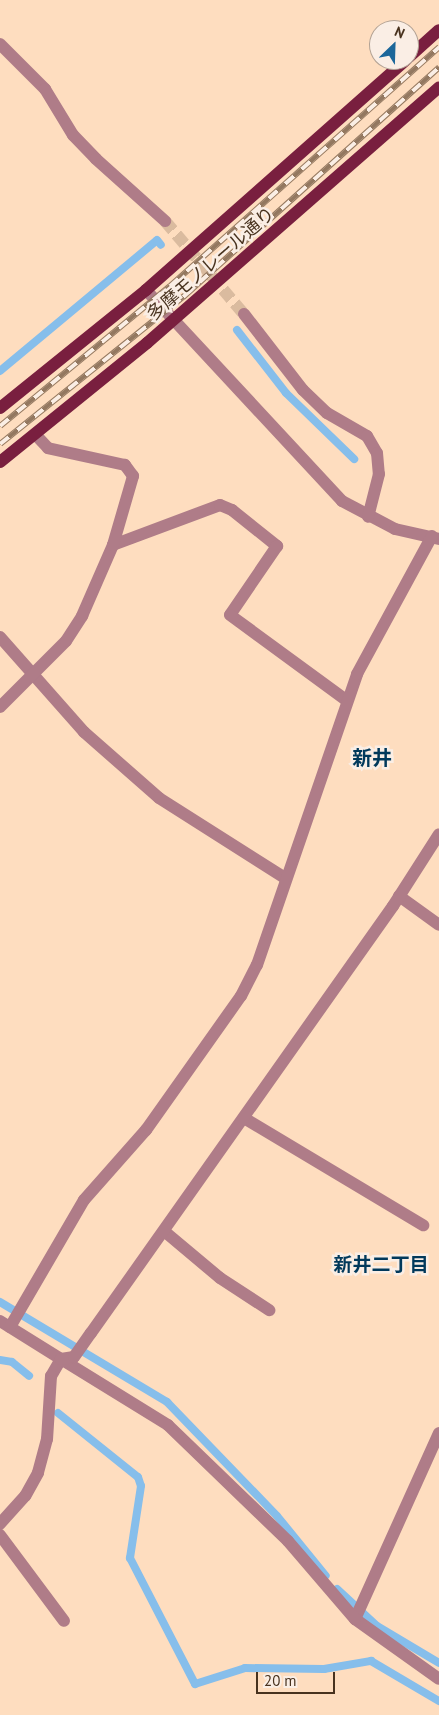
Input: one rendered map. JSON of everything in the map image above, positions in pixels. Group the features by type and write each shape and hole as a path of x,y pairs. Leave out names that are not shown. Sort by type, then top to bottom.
{"main road":[{"path":"419,48 439,30"},
{"name":"多摩モノレール通り","path":"0,408 146,290 395,70"},
{"name":"多摩モノレール通り","path":"0,462 268,240 439,86"}],"street":[{"path":"0,44 44,89 85,147 165,221"},
{"path":"146,290 324,483 368,517 395,529 436,538 371,641 346,700 257,965 194,1064 146,1130 84,1200 21,1306 8,1322 60,1359 168,1425 288,1542 355,1618 439,1679"},
{"path":"244,314 303,390 372,445 379,474 368,517"},
{"path":"0,707 32,678 82,616 113,545 132,476 125,465 48,448 36,434"},
{"path":"113,545 220,505 232,510 277,546 230,615 346,700"},
{"path":"0,637 32,678 84,732 159,798 285,878"},
{"path":"60,1359 74,1357 399,896 439,834"},
{"path":"399,896 439,925"},
{"path":"244,1118 423,1225"},
{"path":"164,1231 220,1278 269,1310"},
{"path":"0,1524 25,1496 38,1474 47,1439 51,1376 60,1359"},
{"path":"355,1618 439,1432"},
{"path":"0,1535 64,1622"}],"waterway":[{"path":"0,371 157,240 161,245"},
{"path":"237,330 286,393 354,459"},
{"path":"0,1302 167,1402 277,1516 326,1576"},
{"path":"0,1360 12,1362 29,1376"},
{"path":"58,1413 138,1477 141,1486 130,1558 195,1684 245,1668 324,1669 371,1661 439,1701"},
{"path":"337,1589 377,1626 439,1663"}],"tunnel":[{"path":"165,221 244,314"}],"railway":[{"path":"0,426 170,286 439,47"},
{"path":"0,444 183,297 439,67"}],"district":[{"name":"新井","path":"372,758"},
{"name":"新井二丁目","path":"381,1265"}]}
